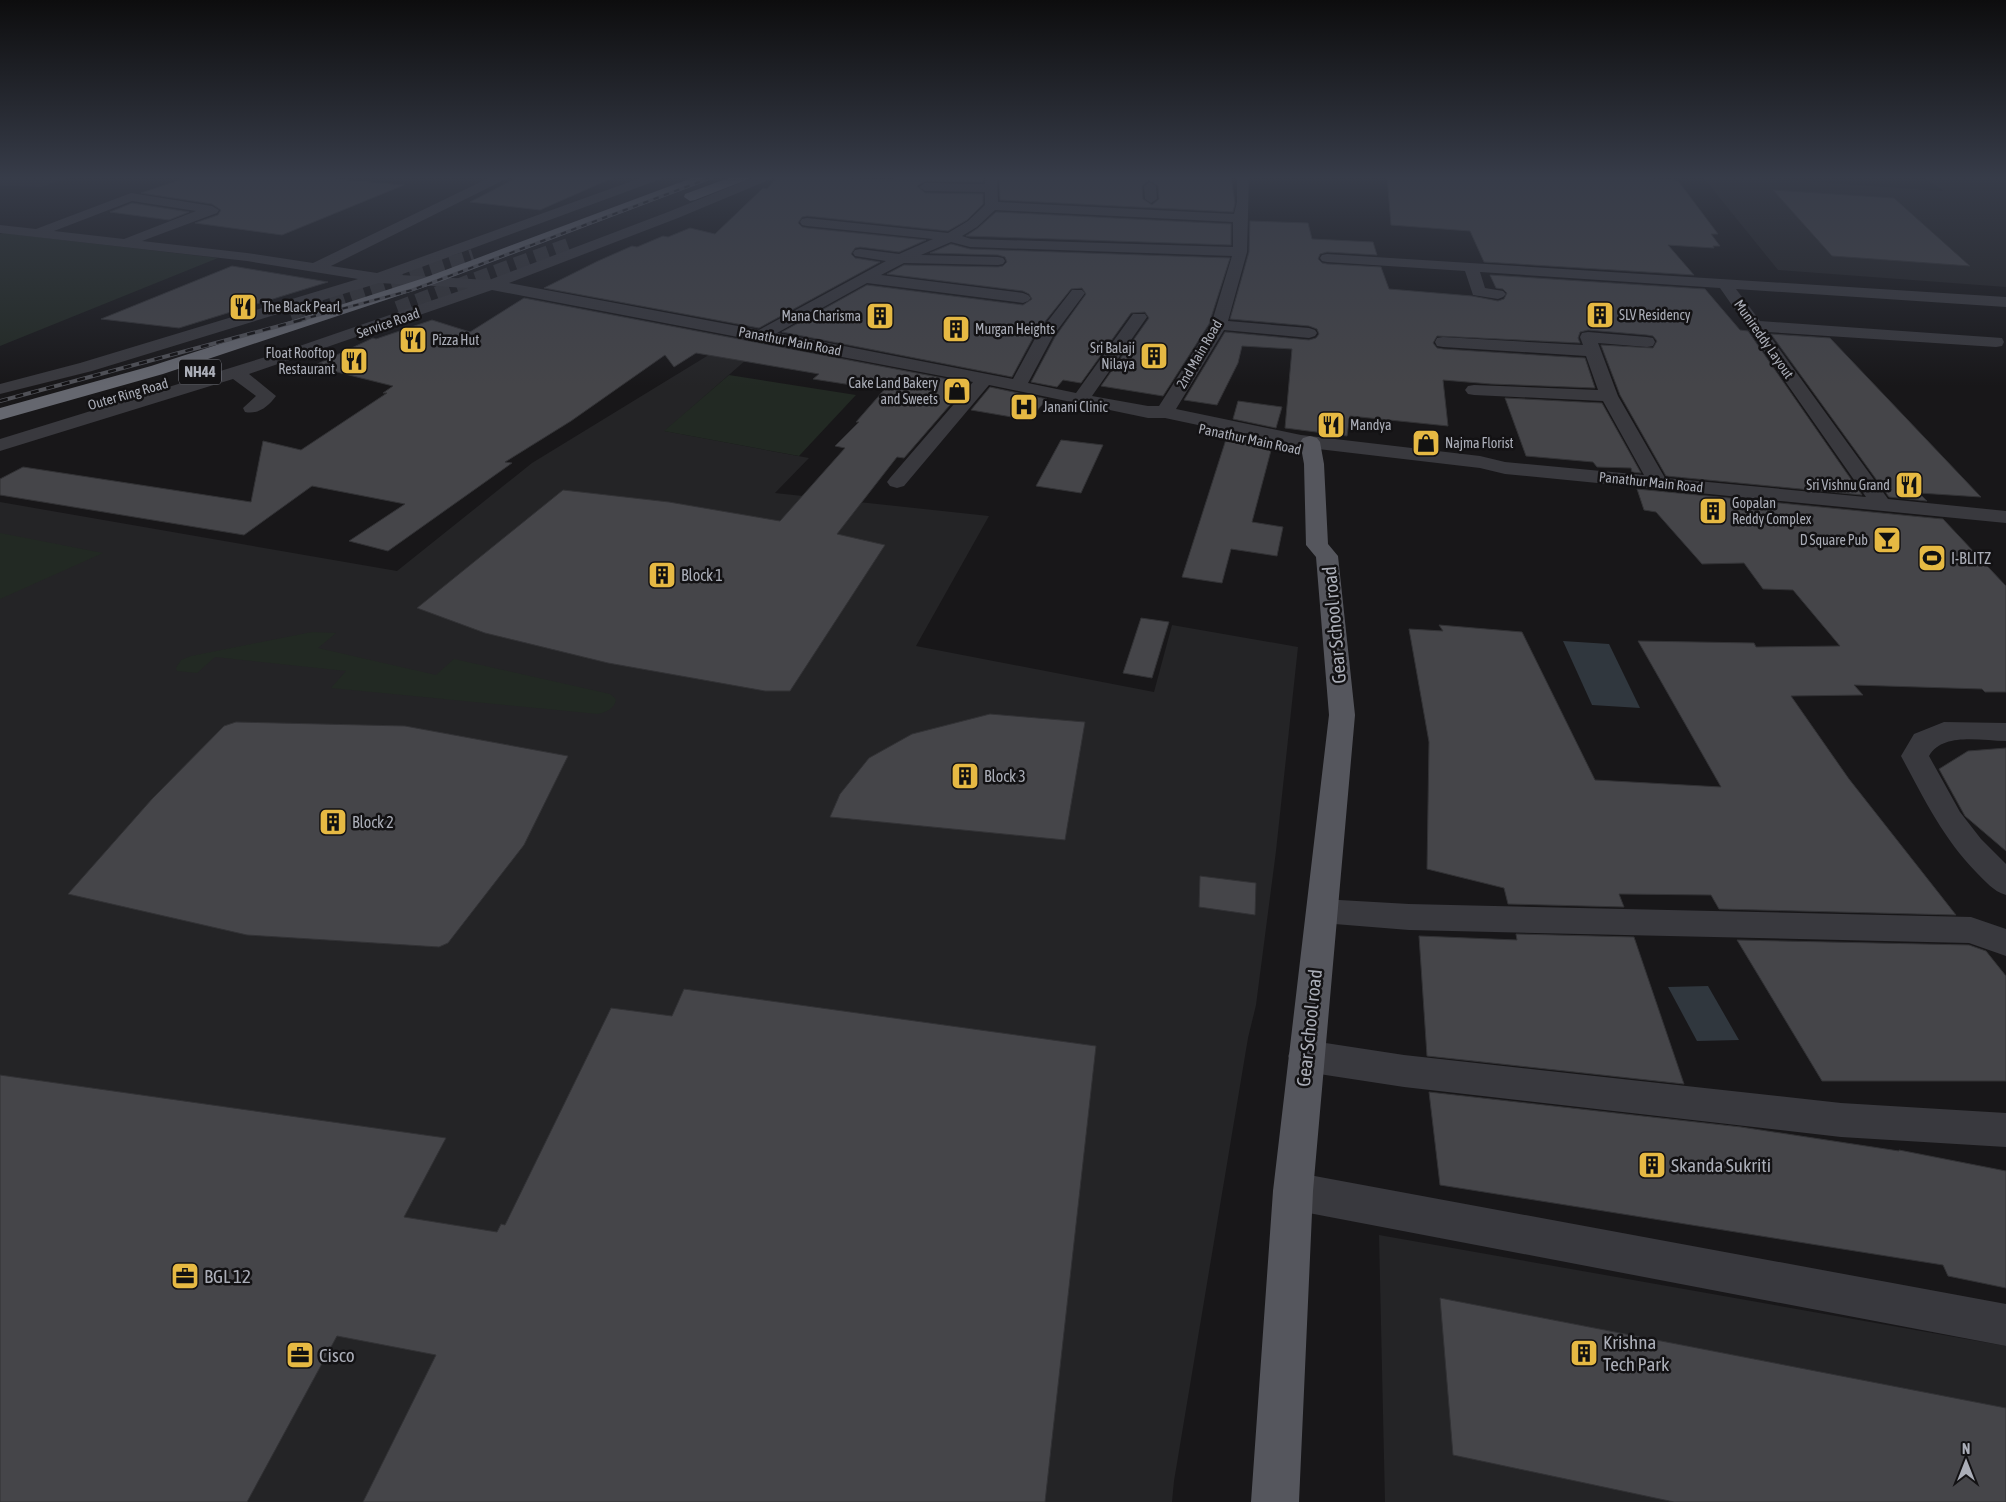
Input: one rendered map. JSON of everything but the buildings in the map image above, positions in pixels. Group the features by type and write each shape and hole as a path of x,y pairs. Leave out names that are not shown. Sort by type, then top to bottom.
{"highway":[{"path":"473,256 499,246"},
{"path":"0,414 165,368 429,281 522,246"},
{"name":"Outer Ring Road","path":"0,430 143,390 398,308"},
{"name":"Outer Ring Road","path":"0,401 291,316"}],"main road":[{"name":"Gear School road","path":"1274,1502 1293,1191 1342,716 1327,556 1335,545 1319,448"}],"street":[{"path":"153,246 247,257 378,278"},
{"path":"313,268 358,246"},
{"path":"0,389 95,364 378,278 465,246"},
{"name":"Service Road","path":"0,444 365,331 595,246"},
{"path":"761,336 866,278 930,246"},
{"path":"1063,246 1240,252"},
{"name":"2nd Main Road","path":"1157,412 1219,325 1229,269 1240,252 1238,246"},
{"path":"860,254 902,259 1010,261"},
{"name":"Munireddy Layout","path":"1327,258 1724,283 1881,504"},
{"path":"1471,267 1478,292 1498,294"},
{"name":"Panathur Main Road","path":"378,278 493,285 1081,399 1157,412 1156,419 1319,448 1484,469 1505,468 1881,504 2002,521"},
{"path":"866,278 1023,298"},
{"path":"1724,283 2006,302"},
{"path":"1017,386 1025,375 1046,335 1078,293"},
{"path":"1081,399 1139,317"},
{"path":"1219,325 1309,333"},
{"path":"1754,326 1996,342"},
{"path":"1647,342 1588,337 1609,396 1658,483"},
{"path":"1443,342 1593,351"},
{"path":"236,372 267,396 252,408"},
{"path":"897,482 985,379"},
{"path":"1474,390 1609,396"},
{"path":"2006,732 1944,731 1924,741 1915,756 1955,826 1970,847 2006,882"},
{"path":"1322,911 1410,917 1970,930 2006,943"},
{"path":"1306,1056 1404,1071 1841,1120 2006,1130"},
{"path":"1293,1191 2006,1325"}],"shaded area":[{"path":"0,246 116,246 218,258 0,346"},
{"path":"1759,246 2006,246 2006,287 1778,270"},
{"path":"725,345 755,352 665,431 809,458 775,493 989,516 916,646 1154,692 1172,625 1298,647 1276,851 1256,1005 1248,1038 1172,1502 0,1502 0,502 397,571 532,463"},
{"path":"729,375 856,395 799,456 664,431"},
{"path":"0,533 103,553 0,599"},
{"path":"312,632 336,633 318,648 436,675 454,659 610,694 616,699 610,710 598,714 331,688 346,671 215,657 197,673 177,671 176,668 181,660 191,656"},
{"path":"1563,641 1609,644 1640,708 1592,705"},
{"path":"1708,986 1739,1040 1697,1041 1668,987"},
{"path":"1379,1235 2006,1346 2006,1502 1385,1502"}],"tunnel":[{"path":"397,308 565,246"},
{"path":"291,316 473,256"}],"railway":[{"path":"300,320 412,290 529,246"},
{"path":"0,401 305,319"}],"place":[{"name":"The Black Pearl","path":"243,307"},
{"name":"SLV Residency","path":"1600,315"},
{"name":"Mana Charisma","path":"880,316"},
{"name":"Murgan Heights","path":"956,329"},
{"name":"Pizza Hut","path":"413,340"},
{"name":"Sri Balaji Nilaya","path":"1154,356"},
{"name":"Float Rooftop Restaurant","path":"354,361"},
{"name":"Cake Land Bakery and Sweets","path":"957,391"},
{"name":"Janani Clinic","path":"1024,407"},
{"name":"Mandya","path":"1331,425"},
{"name":"Najma Florist","path":"1426,443"},
{"name":"Sri Vishnu Grand","path":"1909,485"},
{"name":"Gopalan Reddy Complex","path":"1713,511"},
{"name":"D Square Pub","path":"1887,540"},
{"name":"I-BLITZ","path":"1932,558"},
{"name":"Block 1","path":"662,575"},
{"name":"Block 3","path":"965,776"},
{"name":"Block 2","path":"333,822"},
{"name":"Skanda Sukriti","path":"1652,1165"},
{"name":"BGL 12","path":"185,1276"},
{"name":"Krishna Tech Park","path":"1584,1353"},
{"name":"Cisco","path":"300,1355"}]}
